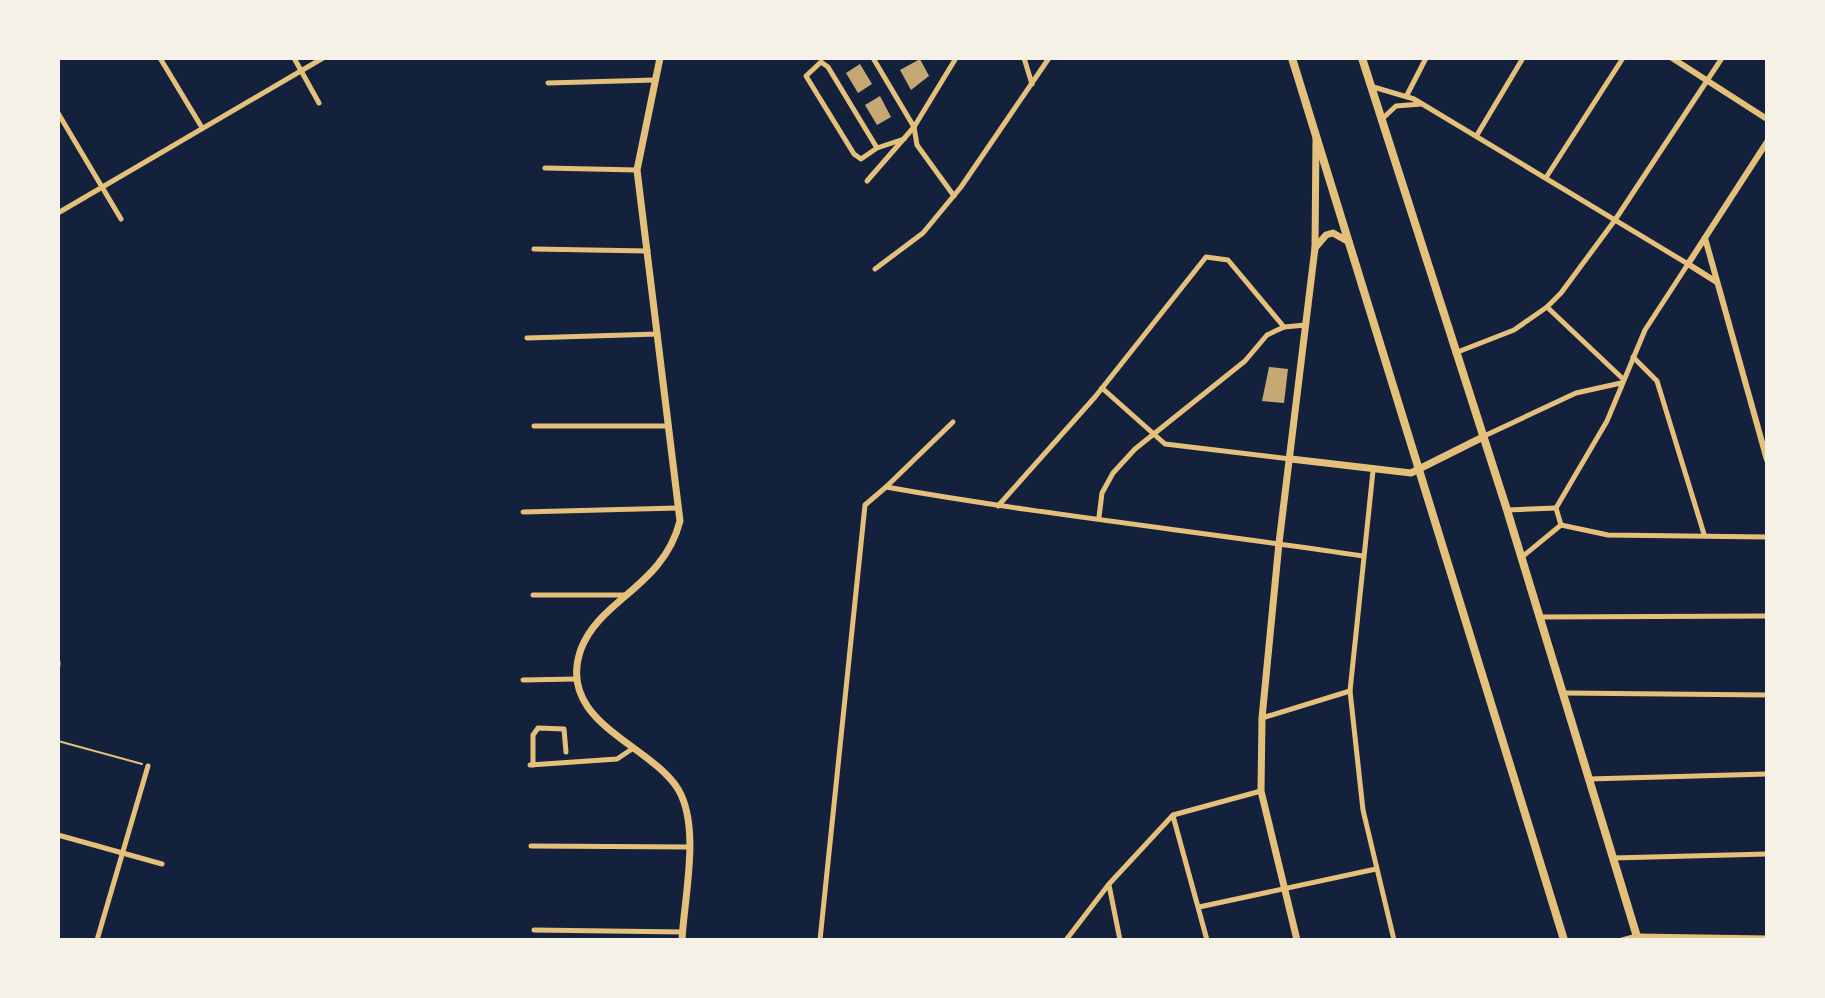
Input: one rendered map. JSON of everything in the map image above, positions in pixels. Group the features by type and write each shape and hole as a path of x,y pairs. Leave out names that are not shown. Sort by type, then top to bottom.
{"main road":[{"path":"660,58 637,170 680,521 674,543 657,570 593,630 581,649 576,679 593,715 678,790 690,847 682,936"},
{"path":"1292,58 1564,940"},
{"path":"1362,58 1481,438 1522,557 1637,938"},
{"path":"1297,940 1261,791 1262,718 1279,543 1315,248 1316,139"},
{"path":"1315,248 1320,239 1333,233 1349,242"},
{"path":"1291,459 1399,474 1421,470 1481,438"}],"street":[{"path":"160,58 201,126"},
{"path":"294,58 319,103"},
{"path":"58,213 201,126 323,58"},
{"path":"873,58 914,127 917,145 954,196"},
{"path":"867,181 914,127 956,58"},
{"path":"1024,58 1032,85"},
{"path":"875,269 923,233 954,196 1049,58"},
{"path":"1407,95 1426,58"},
{"path":"1477,135 1523,58"},
{"path":"1547,176 1623,58"},
{"path":"1672,58 1767,119"},
{"path":"1454,353 1493,340 1547,307 1615,220 1722,58"},
{"path":"877,148 828,67 821,62 808,70 806,76 854,154 861,159 877,148 904,139"},
{"path":"548,83 655,80"},
{"path":"1370,86 1407,95 1547,176 1715,281"},
{"path":"1382,119 1396,106 1422,104"},
{"path":"58,113 121,219"},
{"path":"58,128 65,124"},
{"path":"1561,525 1556,508 1607,421 1645,330 1767,142"},
{"path":"545,168 637,170"},
{"path":"1705,238 1767,460"},
{"path":"534,249 649,251"},
{"path":"998,507 1102,388 1206,257 1228,260 1284,327"},
{"path":"1547,307 1622,380"},
{"path":"1099,517 1102,493 1113,473 1154,433 1245,361 1267,335 1284,327 1307,325"},
{"path":"527,338 659,334"},
{"path":"1633,357 1657,381 1704,534"},
{"path":"1481,438 1576,393 1622,380"},
{"path":"1102,388 1165,444 1291,459"},
{"path":"820,940 865,505 953,422"},
{"path":"534,426 670,426"},
{"path":"1373,471 1350,691 1355,755 1376,869 1394,940"},
{"path":"886,487 998,507 1099,517 1363,556"},
{"path":"523,512 678,508"},
{"path":"1507,510 1556,508"},
{"path":"1561,525 1608,535 1767,537"},
{"path":"1522,557 1561,525"},
{"path":"533,595 628,595"},
{"path":"1538,617 1767,616"},
{"path":"523,680 576,679"},
{"path":"1262,718 1350,691"},
{"path":"1562,693 1767,695"},
{"path":"566,752 564,729 538,728 533,735 532,765 617,759 632,749"},
{"path":"97,940 148,766"},
{"path":"1589,779 1767,774"},
{"path":"1066,940 1109,884 1173,815 1261,791"},
{"path":"1173,815 1207,940"},
{"path":"58,835 162,864"},
{"path":"531,846 690,847"},
{"path":"1613,858 1767,854"},
{"path":"1199,907 1376,869"},
{"path":"1109,884 1120,940"},
{"path":"534,930 682,936"},
{"path":"1622,940 1767,938"}],"path":[{"path":"58,741 148,766"}],"building":[{"path":"920,59 929,76 911,90 900,70"},
{"path":"860,64 872,84 858,93 846,73"},
{"path":"880,96 891,117 877,125 865,105"},
{"path":"1269,367 1288,369 1284,403 1262,401"}]}
